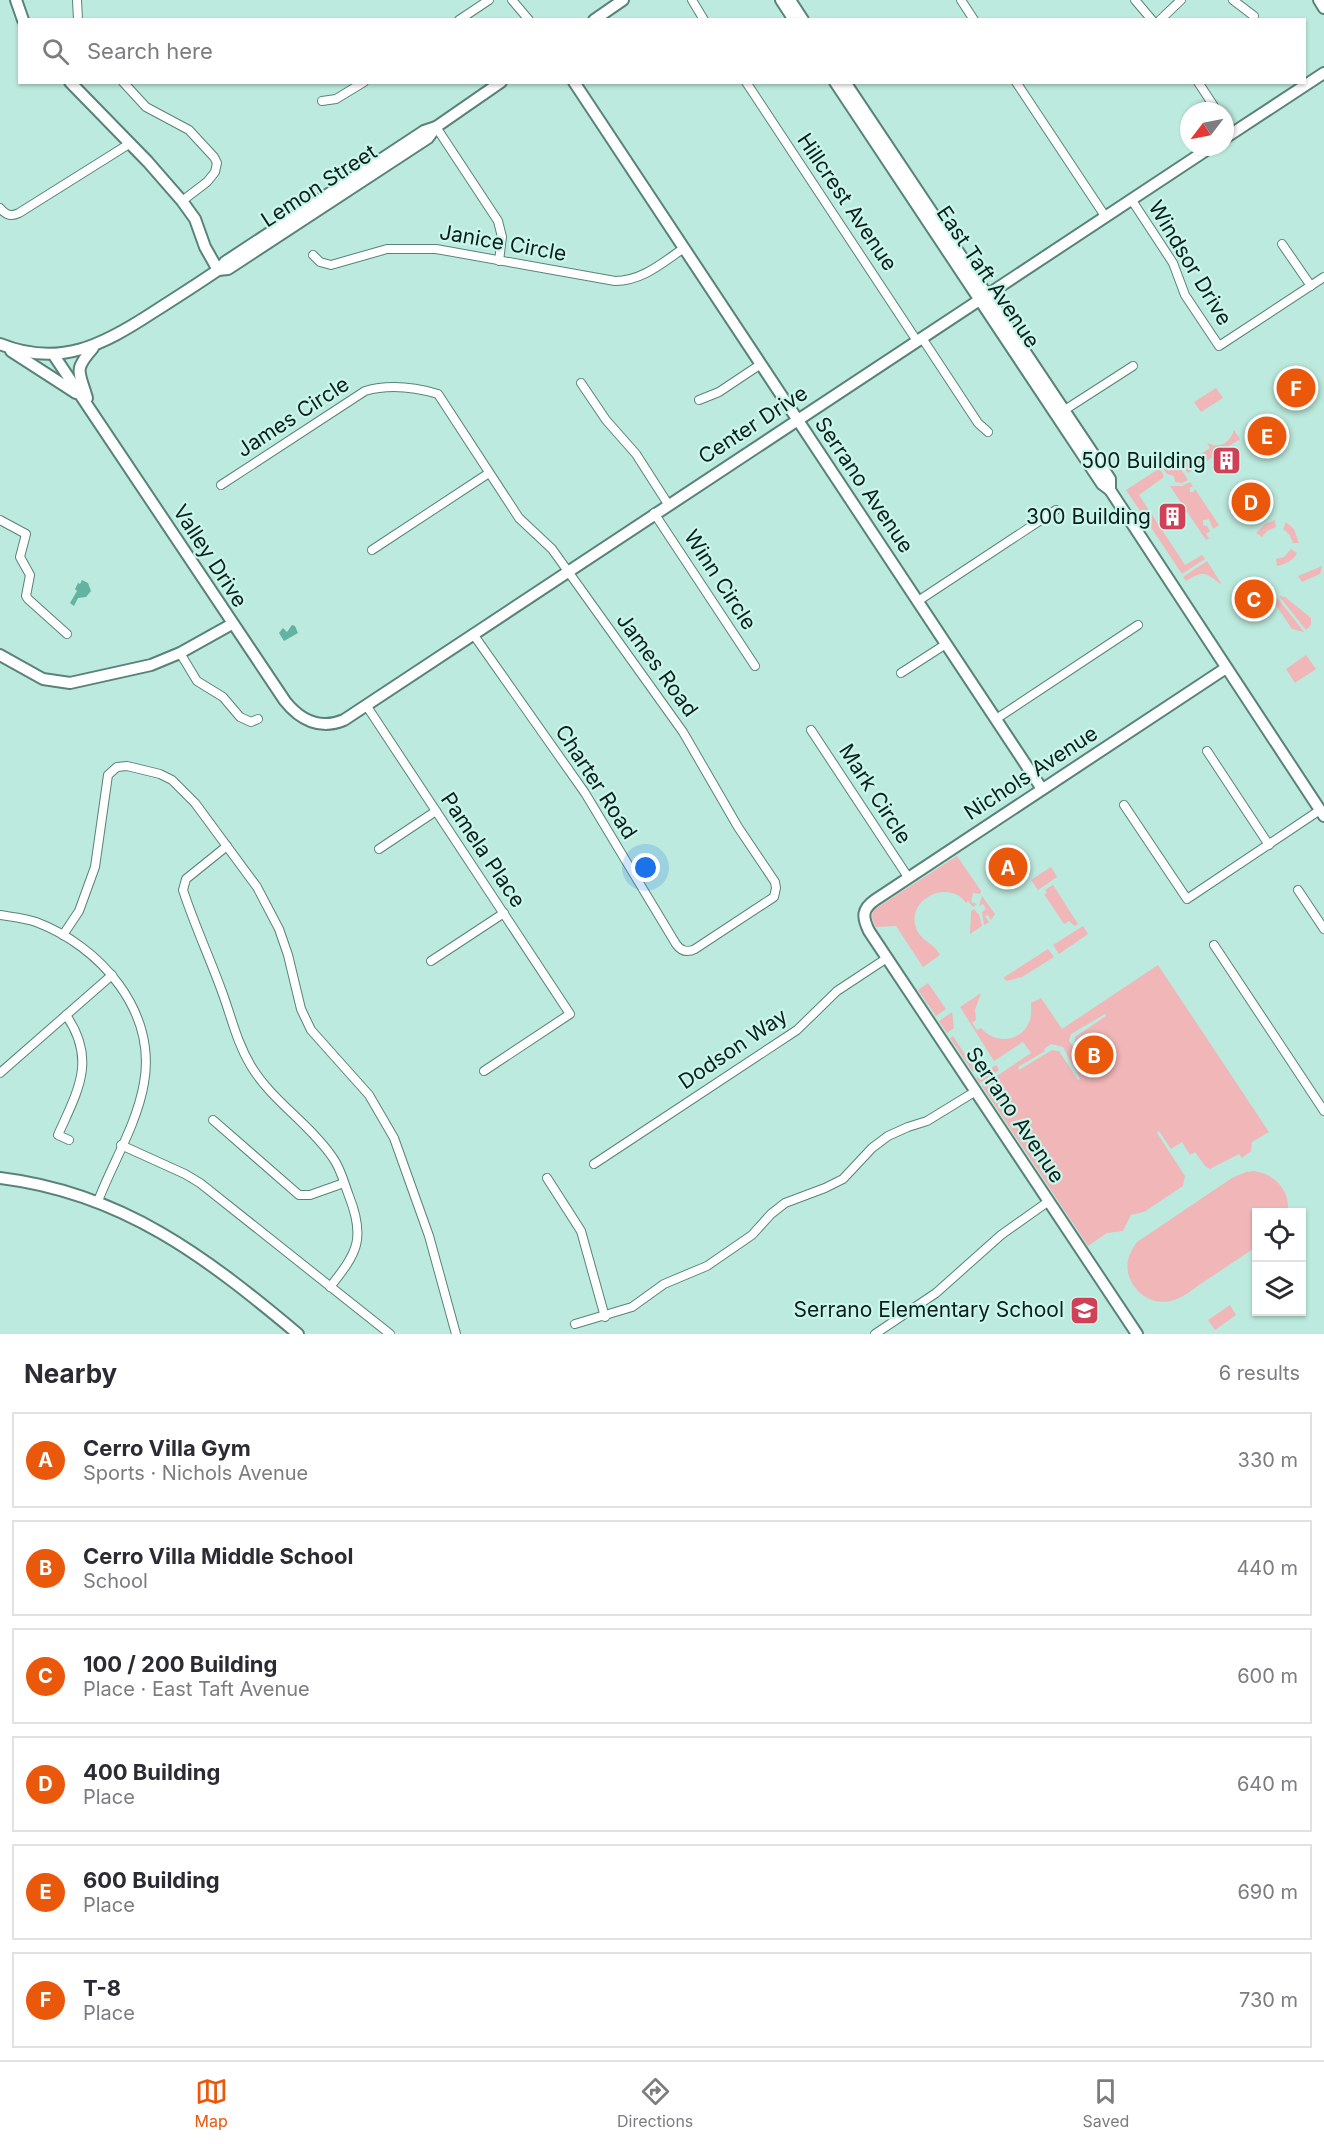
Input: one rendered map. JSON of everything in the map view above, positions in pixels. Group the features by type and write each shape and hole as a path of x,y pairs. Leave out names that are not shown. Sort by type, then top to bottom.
{"street":[{"path":"16,0 22,18"},
{"path":"77,0 78,18"},
{"path":"462,18 489,0"},
{"path":"512,0 527,18"},
{"path":"597,18 623,0"},
{"path":"692,0 703,18"},
{"path":"781,0 793,18"},
{"path":"790,0 802,18"},
{"path":"961,0 973,18"},
{"path":"1135,0 1150,18"},
{"path":"1162,18 1181,0"},
{"path":"1233,0 1254,16"},
{"path":"1319,0 1324,8"},
{"path":"1234,131 1324,73"},
{"path":"72,84 182,201 195,219 205,247 218,270"},
{"path":"125,84 147,107 189,130 217,163 215,172 207,182 182,201"},
{"path":"322,101 342,96 361,84"},
{"name":"Lemon Street","path":"53,354 76,352 94,346 137,323 218,270 225,262 424,131 436,127 498,84"},
{"name":"Serrano Avenue","path":"575,84 1042,789"},
{"name":"Hillcrest Avenue","path":"747,84 978,423 988,432"},
{"name":"East Taft Avenue","path":"837,84 875,135 983,297 1060,413 1102,484 1110,490 1322,813"},
{"name":"East Taft Avenue","path":"846,84 875,135"},
{"path":"1017,84 1105,216"},
{"path":"1199,84 1211,102"},
{"path":"436,127 498,221 502,237 499,261"},
{"path":"0,208 8,215 14,216 129,144"},
{"name":"Center Drive","path":"315,723 338,722 366,705 1197,156"},
{"name":"Windsor Drive","path":"1131,199 1173,263 1185,295 1219,346 1311,286"},
{"path":"1282,244 1311,286 1324,277"},
{"name":"Janice Circle","path":"313,255 325,264 335,265 387,249 420,248 625,281 648,272 684,248"},
{"name":"Valley Drive","path":"3,346 21,351 53,354 232,624 290,707 301,717 315,723"},
{"name":"Valley Drive","path":"3,346 86,403"},
{"path":"86,403 79,368 94,346"},
{"path":"699,400 719,392 761,364"},
{"path":"1060,413 1133,366"},
{"path":"581,383 606,420 636,454 668,504"},
{"name":"James Circle","path":"221,485 352,398 380,387 406,388 438,394 489,473"},
{"path":"372,550 489,473"},
{"name":"James Road","path":"489,473 524,523 548,544 683,732 738,827 775,882 776,892 768,900 695,949 684,951"},
{"path":"918,601 1056,510"},
{"name":"Winn Circle","path":"654,513 755,666"},
{"path":"0,520 26,534 20,556 30,575 26,596 67,634"},
{"path":"0,655 42,679 70,682 142,668 180,653 232,624"},
{"path":"996,718 1138,625"},
{"name":"Charter Road","path":"473,634 585,793 676,944 684,951"},
{"path":"901,673 946,644"},
{"path":"180,653 197,681 223,697 243,719 251,722 258,719"},
{"name":"Nichols Avenue","path":"863,916 872,902 908,877 1226,668"},
{"name":"Pamela Place","path":"366,705 570,1014 484,1071"},
{"name":"Mark Circle","path":"811,730 908,877"},
{"path":"1207,751 1269,845"},
{"path":"63,935 79,911 92,875 108,775 114,769 127,766 160,774 172,780 195,803 257,887 279,929 301,1009 311,1030 362,1087 382,1114 394,1138 429,1236 453,1333"},
{"path":"1124,805 1186,899 1322,813"},
{"path":"379,849 436,811"},
{"path":"227,846 186,879 183,885 185,896 222,990 236,1037 251,1067 332,1157 344,1183 355,1213 358,1236 353,1256 330,1287"},
{"path":"1298,890 1324,929"},
{"path":"431,961 504,913"},
{"path":"0,915 37,923 63,935 112,975 136,1012 145,1044 146,1062 141,1096 98,1201"},
{"name":"Serrano Avenue","path":"863,916 866,926 1137,1334"},
{"path":"1214,945 1324,1111"},
{"name":"Dodson Way","path":"594,1164 797,1030 837,991 887,958"},
{"path":"0,1073 112,975"},
{"path":"66,1015 77,1033 84,1059 81,1083 58,1135 69,1140"},
{"path":"575,1324 605,1317 632,1307 664,1284 707,1266 752,1235 771,1214 785,1203 843,1179 872,1148 888,1136 927,1121 976,1091"},
{"path":"213,1120 299,1195 310,1195 344,1183"},
{"path":"122,1145 200,1183 390,1334"},
{"path":"0,1178 52,1186 98,1201 153,1226 188,1248 298,1334"},
{"path":"547,1178 579,1227 605,1317"},
{"path":"875,1334 941,1289 1000,1234 1049,1201"}],"shaded area":[{"path":"1216,388 1223,398 1201,412 1194,402"},
{"path":"1234,430 1240,439 1188,473 1182,465 1189,458 1186,453 1192,460 1210,448 1207,443 1224,444"},
{"path":"1176,461 1188,480 1182,483 1175,482 1174,476 1167,474 1162,467 1167,467"},
{"path":"1160,468 1164,477 1139,495 1185,565 1202,555 1205,559 1182,574 1126,490"},
{"path":"1190,482 1193,487 1190,487 1190,492 1195,489 1219,525 1213,529 1209,519 1203,520 1203,525 1207,526 1210,531 1206,534 1209,538 1206,540 1170,486 1182,486"},
{"path":"1275,520 1276,527 1267,531 1262,537 1256,533 1265,524"},
{"path":"1286,522 1294,529 1299,543 1293,543 1289,534 1283,529"},
{"path":"1291,549 1297,553 1293,558 1277,566 1276,559 1284,557"},
{"path":"1207,561 1222,585 1206,574 1186,581 1183,577"},
{"path":"1322,566 1320,574 1302,582 1298,576"},
{"path":"82,580 88,583 91,591 86,597 78,598 74,606 70,603 77,591 75,589 78,583 80,584"},
{"path":"1276,596 1304,632 1292,629 1273,601"},
{"path":"1279,596 1285,597 1311,618 1311,625 1306,630"},
{"path":"292,625 298,633 284,641 279,633 283,628 287,632"},
{"path":"1306,655 1316,669 1295,683 1286,669"},
{"path":"957,856 981,891 980,894 973,893 971,902 977,904 973,907 959,896 942,892 933,894 919,906 915,914 917,930 940,955 923,967 896,926 876,927 872,913"},
{"path":"1051,867 1057,877 1038,890 1031,880"},
{"path":"1053,885 1078,924 1075,926 1069,921 1064,924 1044,894 1047,893 1045,890"},
{"path":"982,896 995,914 991,920 988,915 985,916 989,922 984,925 982,912 986,909 983,904 979,906"},
{"path":"974,909 979,914 982,926 970,934 971,911"},
{"path":"1083,926 1088,934 1059,954 1053,945"},
{"path":"1048,949 1054,957 1022,977 1007,981 1003,978"},
{"path":"1158,965 1269,1132 1252,1142 1251,1151 1242,1158 1239,1154 1210,1169 1195,1152 1190,1155 1182,1142 1171,1149 1159,1131 1157,1133 1185,1176 1183,1186 1144,1212 1131,1215 1123,1231 1107,1233 1088,1246 982,1086 1031,1053 1023,1042 994,1061 960,1007 981,993 975,1010 976,1020 972,1023 977,1030 981,1028 993,1037 1007,1039 1020,1034 1025,1029 1031,1017 1031,1003 1041,998 1062,1029","holes":["1105,1014 1106,1016 1075,1037 1092,1067 1090,1069 1069,1041 1071,1034","1051,1044 1063,1047 1080,1079 1078,1080 1059,1051 1052,1050 1019,1070 1018,1067 1045,1051 1044,1049"]},
{"path":"928,983 946,1009 936,1016 918,990"},
{"path":"952,1012 954,1028 947,1033 939,1021"},
{"path":"953,1036 975,1070 973,1072 950,1038"},
{"path":"996,1065 999,1070 980,1083 976,1078"},
{"path":"1254,1171 1275,1179 1284,1190 1288,1204 1288,1208 1252,1208 1252,1250 1178,1299 1168,1302 1155,1301 1139,1292 1131,1281 1127,1266 1131,1251 1137,1242 1232,1178"},
{"path":"1230,1305 1236,1315 1215,1330 1208,1320"}],"place":[{"name":"T-8","path":"1296,388"},
{"name":"600 Building","path":"1267,436"},
{"name":"500 Building","path":"1227,461"},
{"name":"400 Building","path":"1251,502"},
{"name":"300 Building","path":"1172,517"},
{"name":"100 / 200 Building","path":"1254,599"},
{"name":"Cerro Villa Gym","path":"1008,867"},
{"name":"Cerro Villa Middle School","path":"1094,1055"},
{"name":"Serrano Elementary School","path":"1085,1310"}]}
